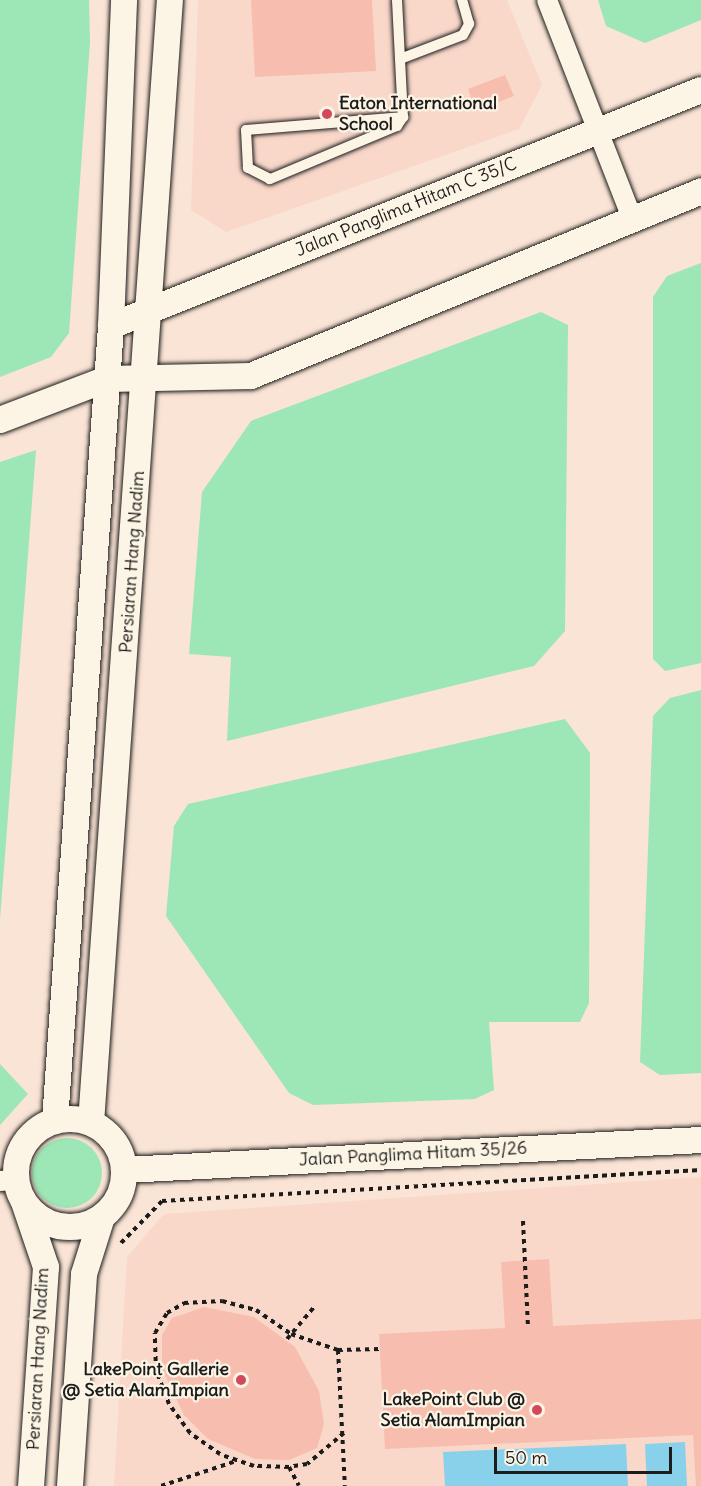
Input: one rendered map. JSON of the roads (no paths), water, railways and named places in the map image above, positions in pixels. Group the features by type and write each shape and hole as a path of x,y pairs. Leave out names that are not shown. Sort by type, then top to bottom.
{"street":[{"path":"55,1121 111,326 124,0"},
{"name":"Persiaran Hang Nadim","path":"91,1123 151,310 170,0"},
{"path":"547,0 632,218"},
{"name":"Jalan Panglima Hitam C 35/C","path":"111,326 701,90"},
{"path":"0,420 107,379 251,376 701,191"},
{"path":"70,1486 84,1274 102,1217 120,1196 125,1170 115,1142 91,1123 55,1121 30,1137 17,1165 13,1186 52,1224 78,1227 102,1217"},
{"name":"Jalan Panglima Hitam 35/26","path":"125,1170 701,1140"},
{"name":"Persiaran Hang Nadim","path":"13,1186 46,1267 31,1486"}],"lane":[{"path":"397,0 403,117 397,126 270,179 248,168 246,130 403,117"},
{"path":"400,59 463,35 469,24 462,0"}],"water":[{"path":"685,1442 687,1486 647,1486 645,1444"},
{"path":"626,1444 628,1486 445,1486 443,1452"}],"place":[{"name":"Eaton International School","path":"327,114"},
{"name":"LakePoint Gallerie @ Setia AlamImpian","path":"241,1380"},
{"name":"LakePoint Club @ Setia AlamImpian","path":"537,1410"}]}
